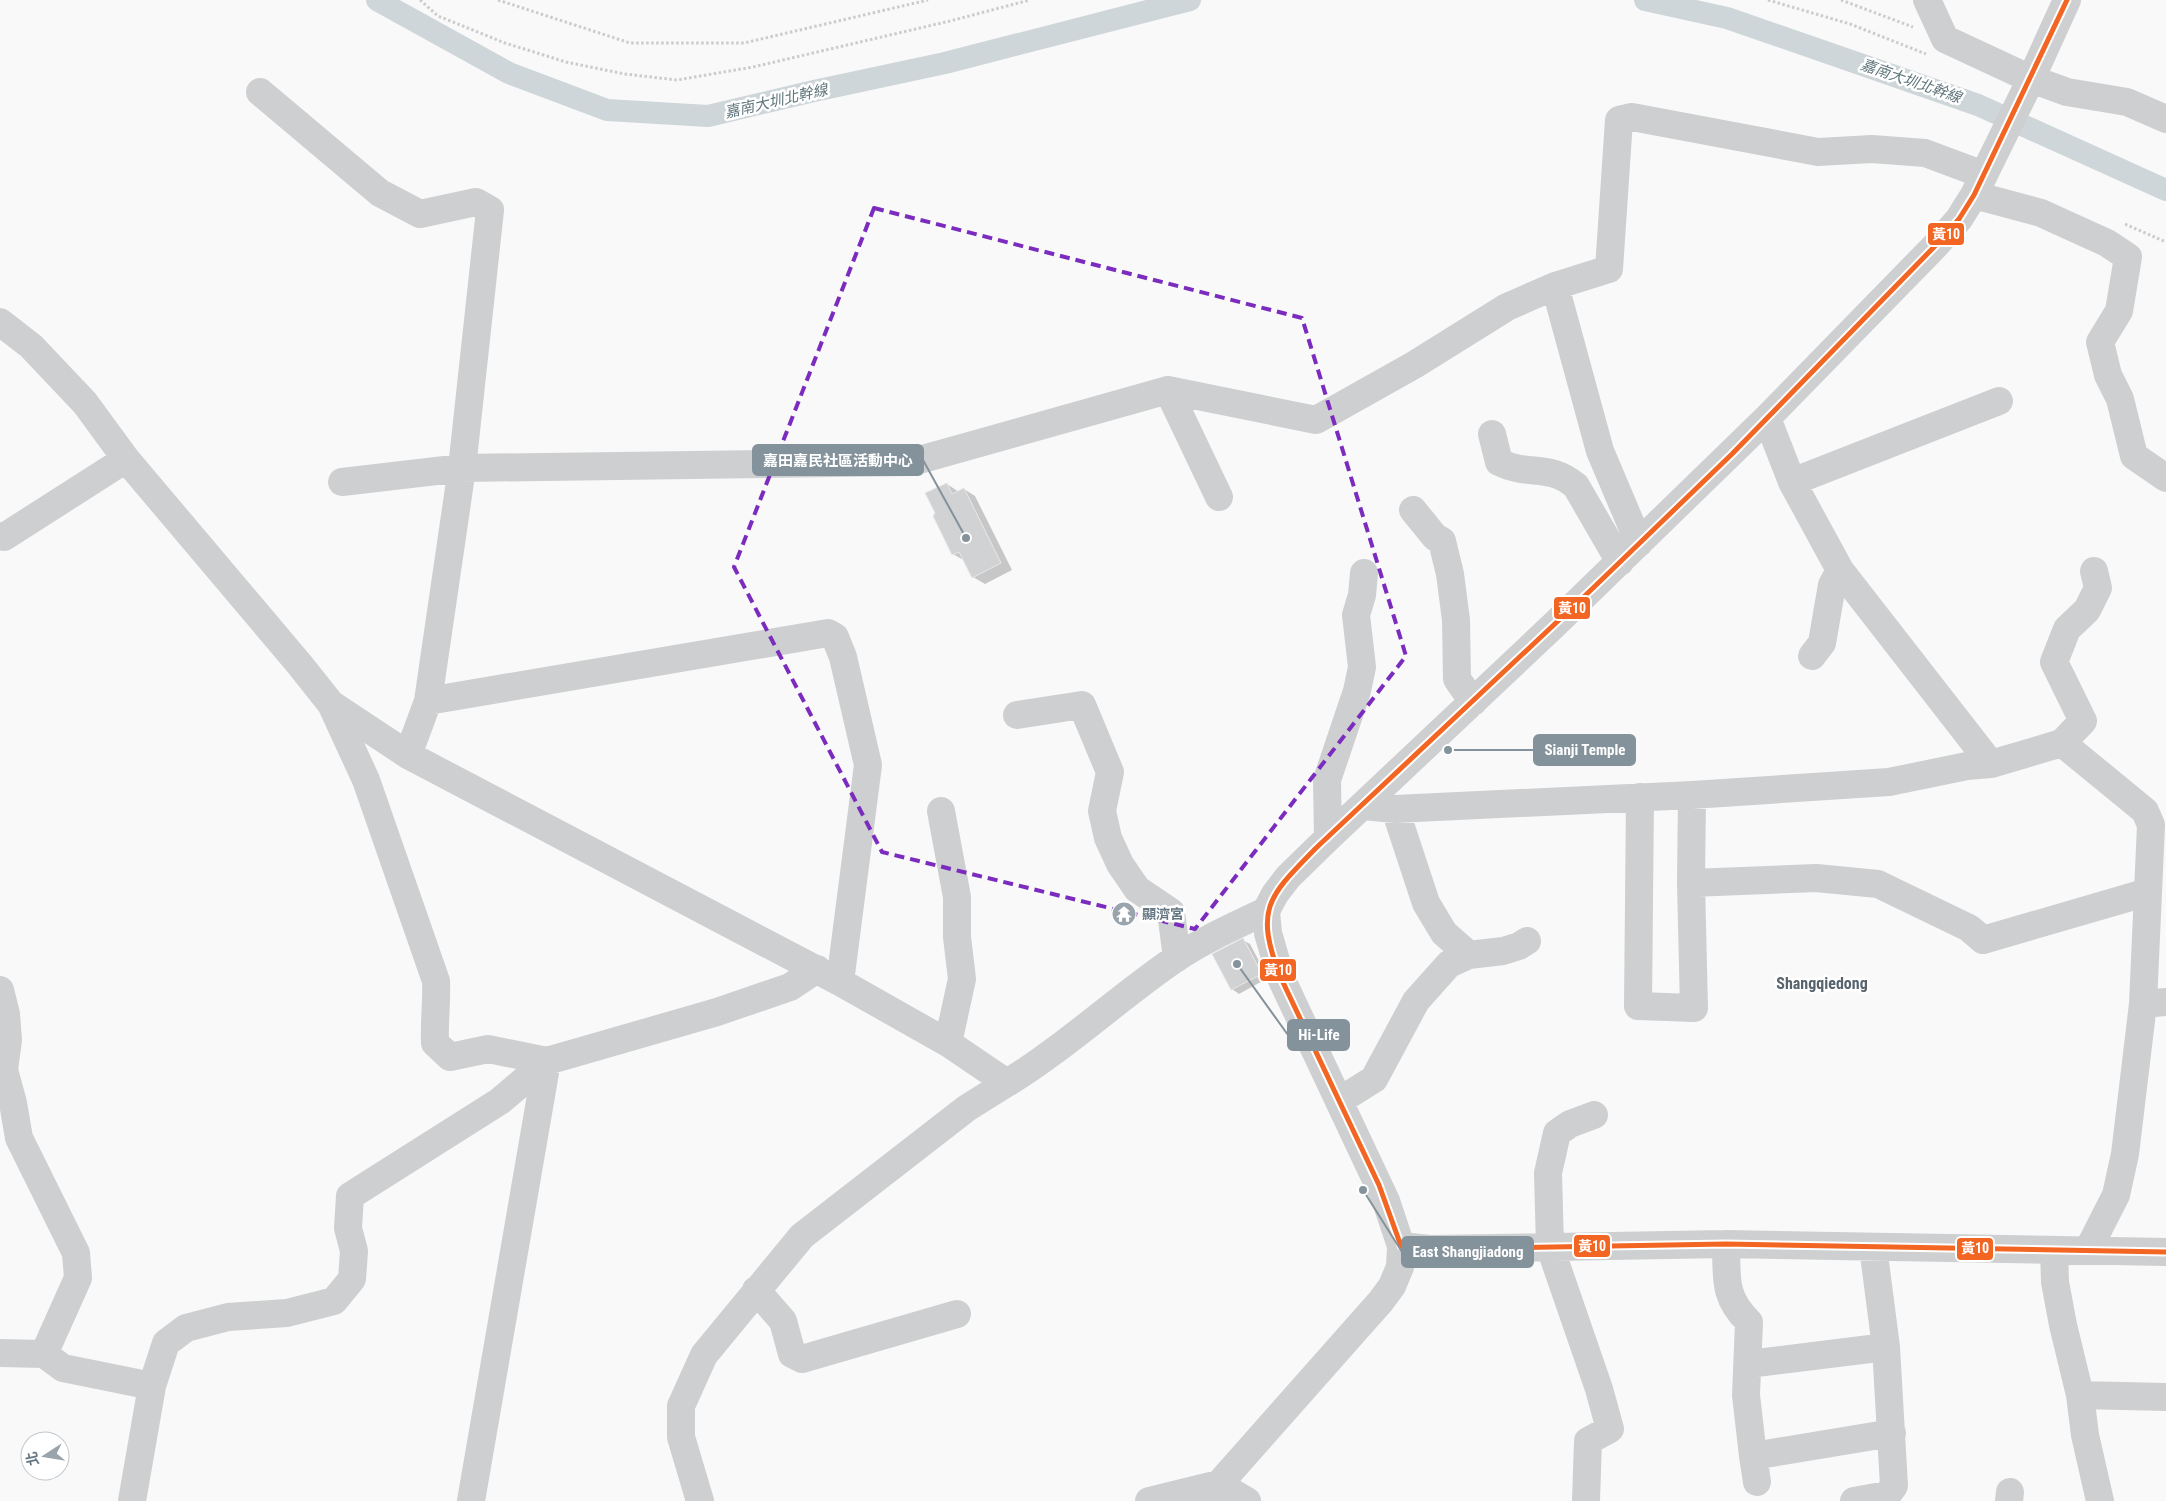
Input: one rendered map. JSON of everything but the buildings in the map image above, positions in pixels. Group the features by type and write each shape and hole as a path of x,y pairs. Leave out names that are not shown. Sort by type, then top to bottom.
{"street":[{"path":"1926,0 1939,48 2028,86 2127,102 2166,119"},
{"path":"1211,1493 1381,1301 1392,1286 1400,1267 1402,1246 1386,1201 1281,978 1268,933 1266,911 1275,894 1288,877 1328,838 1640,543 1768,418 1922,260 1959,218 1983,178 2067,0"},
{"path":"260,92 380,193 420,214 476,202 490,210 462,468 428,701 408,755"},
{"path":"342,482 462,468 912,462 1168,390 1316,420 1414,365 1507,307 1555,286 1609,269 1619,120 1632,117 1818,152 1872,149 1925,153 1983,178 2040,213 2107,243 2128,257 2119,311 2100,342 2108,375 2120,399 2134,456 2166,478"},
{"path":"1555,286 1600,451 1640,543"},
{"path":"0,322 31,346 85,403 126,459 331,704 366,780 436,981 438,1004 434,1020 435,1043 450,1057 488,1049 547,1061"},
{"path":"1168,390 1219,497"},
{"path":"1792,482 1999,401"},
{"path":"1768,418 1792,482 1840,570 1991,764"},
{"path":"1492,434 1499,462 1525,471 1548,471 1565,477 1576,486 1620,562"},
{"path":"0,536 4,537 126,459"},
{"path":"1413,510 1435,537 1442,541 1450,574 1456,620 1456,679 1473,702"},
{"path":"1812,656 1822,643 1832,585 1840,570"},
{"path":"1363,806 1395,809 1889,782 1967,766 1991,764 2062,743 2084,720 2054,662 2068,628 2087,610 2098,588 2094,571"},
{"path":"1328,838 1327,780 1357,691 1362,667 1356,615 1362,595 1364,573"},
{"path":"428,701 828,633 835,638 843,657 868,765 828,976"},
{"path":"331,704 408,755 828,976 948,1043 1007,1083"},
{"path":"1017,715 1082,706 1110,772 1102,811 1108,838 1120,864 1137,889 1171,912 1177,958"},
{"path":"2062,743 2145,811 2151,825 2148,892 2155,1003 2116,1195 2088,1250"},
{"path":"1640,797 1638,1006 1694,1008 1691,883 1692,794"},
{"path":"1395,809 1426,903 1444,933 1470,955"},
{"path":"941,811 957,897 962,979 948,1043"},
{"path":"1691,883 1816,878 1878,884 1969,928 1983,940 2148,892"},
{"path":"700,1501 681,1437 681,1406 704,1355 802,1236 959,1114 1038,1064 1082,1028 1177,958 1266,911"},
{"path":"1339,1101 1374,1079 1416,1001 1449,964 1470,955 1503,951 1527,942"},
{"path":"132,1501 152,1386 166,1343 186,1328 228,1317 287,1313 334,1301 352,1279 354,1251 348,1228 350,1196 500,1101 547,1061 717,1012 828,976"},
{"path":"0,990 6,1014 8,1040 4,1070 13,1102 19,1138 76,1253 78,1278 44,1354"},
{"path":"471,1501 547,1061"},
{"path":"1586,1501 1588,1441 1610,1429 1599,1389 1550,1247 1548,1173 1557,1133 1570,1124 1594,1115"},
{"path":"1402,1246 1430,1248 1726,1244 2166,1252"},
{"path":"1726,1244 1727,1285 1735,1309 1748,1322 1746,1396 1757,1482"},
{"path":"1854,1501 1887,1495 1894,1486 1886,1347 1873,1247"},
{"path":"2054,1250 2055,1282 2080,1395 2085,1435 2100,1501"},
{"path":"756,1290 783,1322 792,1354 802,1359 956,1314"},
{"path":"1748,1364 1886,1347"},
{"path":"0,1353 44,1354 63,1368 152,1386"},
{"path":"2080,1395 2166,1397"},
{"path":"1753,1456 1892,1433"},
{"path":"1149,1501 1211,1493 1247,1501"}],"path":[{"path":"420,0 438,16 505,43 548,57 625,74 677,80 753,67 950,21 1030,0"},
{"path":"498,0 630,43 744,43 928,0"},
{"path":"1768,0 1939,48"},
{"path":"1841,0 1939,48"}],"highlighted area":[{"path":"874,208 1302,318 1406,656 1195,929 882,852 734,567"}],"waterway":[{"name":"嘉南大圳北幹線","path":"377,0 509,73 607,110 708,116 945,63 1190,0"},
{"name":"嘉南大圳北幹線","path":"1645,0 1727,18 1978,105 2166,190"}],"transit line":[{"name":"黃10","path":"1401,1246 1379,1185 1280,976 1268,934 1268,918 1271,904 1277,892 1316,848 1592,589 1732,454 1959,219 1974,195 2067,0"},
{"name":"黃10","path":"1401,1246 1430,1249 1726,1244 2166,1252"}],"place":[{"name":"嘉田嘉民社區活動中心","path":"966,538"},
{"name":"Sianji Temple","path":"1448,750"},
{"name":"顯濟宮","path":"1124,914"},
{"name":"Hi-Life","path":"1237,964"},
{"name":"East Shangjiadong","path":"1363,1190"}],"district":[{"name":"Shangqiedong","path":"1822,983"}]}
